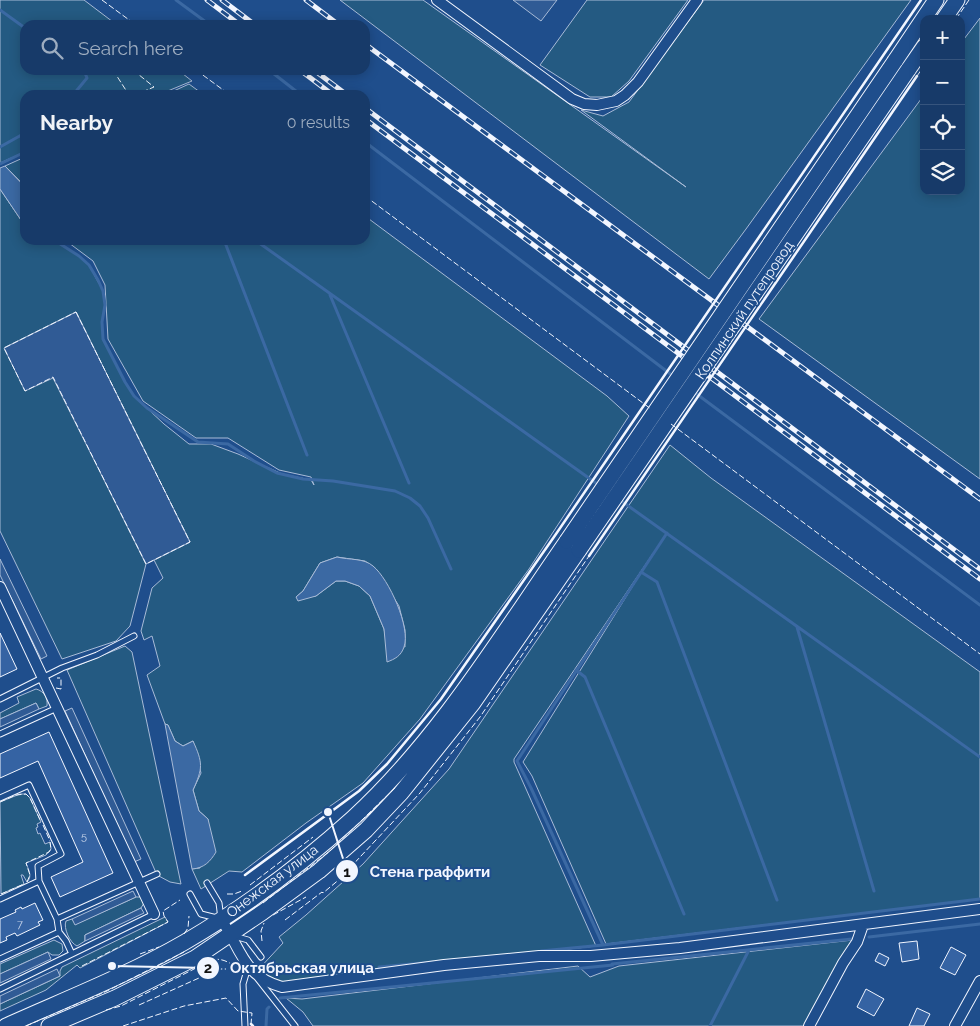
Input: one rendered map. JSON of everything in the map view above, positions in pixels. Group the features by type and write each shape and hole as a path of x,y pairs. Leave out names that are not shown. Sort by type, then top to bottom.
{"main road":[{"name":"Колпинский путепровод","path":"567,541 936,0"},
{"path":"947,15 957,0"},
{"name":"Колпинский путепровод","path":"579,550 920,53"},
{"name":"Онежская улица","path":"6,1026 103,983 184,942 221,919 292,869 354,817 386,784 462,694 567,541"},
{"name":"Онежская улица","path":"49,1026 115,998 195,958 231,935 319,871 366,830 401,793 473,703 579,550"}],"street":[{"path":"438,0 572,100 584,104 597,105 616,101 632,90 697,0"},
{"path":"0,587 154,914"},
{"path":"221,919 248,967 271,984 282,988 444,965 539,956 591,956 680,948 980,909"},
{"path":"809,1026 843,963 857,942 863,925"},
{"path":"955,1026 980,981"}],"lane":[{"path":"0,699 62,668 97,655 134,636"},
{"path":"0,734 58,708"},
{"path":"0,798 29,785 61,854 38,866 38,873 39,881 57,919 59,932 72,954"},
{"path":"57,919 156,874"},
{"path":"0,899 39,881"},
{"path":"190,894 201,914 221,919 220,903 207,883"},
{"path":"0,989 154,914"},
{"path":"0,959 59,932"},
{"path":"231,935 248,940 261,957"},
{"path":"245,1026 243,984 248,967"},
{"path":"248,967 295,1026"}],"shaded area":[{"path":"0,0 84,0 110,20 20,20 20,75 184,75 192,81 170,90 20,90 20,154 0,163"},
{"path":"340,0 423,0 686,187 581,110 603,116 629,102 704,0 911,0 709,279 370,23 370,20 366,20"},
{"path":"513,0 557,0 541,21"},
{"path":"587,0 688,0 629,81 611,97 590,97 540,65"},
{"path":"980,18 980,479 759,319 920,100 920,195 965,195 965,38"},
{"path":"189,84 197,90 176,90"},
{"path":"20,159 20,181 5,166"},
{"path":"5,166 20,182 20,219 0,189 0,168"},
{"path":"0,189 20,219 20,245 62,245 89,265 103,291 105,305 102,322 103,339 125,382 134,396 189,444 211,444 282,474 311,480 314,485 311,477 279,470 228,438 196,438 143,401 108,339 105,285 93,261 72,245 370,245 370,220 607,396 629,416 529,569 420,719 363,783 306,823 242,872 229,871 201,889 192,869 200,868 208,819 199,811 193,790 201,773 193,741 183,746 175,741 168,725 165,724 147,675 160,666 152,636 144,640 141,631 152,588 163,578 154,560 190,542 76,312 4,348 53,377 146,564 130,626 116,641 62,659 0,531","holes":["337,557 365,561 375,568 399,606 405,630 405,647 386,640 384,629 370,596 359,586 345,581 336,581 316,596 296,597 303,591 320,563"]},
{"path":"76,312 190,542 146,564 53,378 25,391 4,348"},
{"path":"670,445 711,478 980,672 980,899 606,944 532,776 523,762 654,552 514,759 596,946 440,963 278,985 257,971 283,943 279,937 363,864 449,769"},
{"path":"337,557 369,563 386,581 397,604 404,628 404,647 395,658 387,662 384,629 370,596 359,586 345,581 336,581 316,596 298,601 296,597 303,591 320,563"},
{"path":"0,559 47,656 41,659 0,575"},
{"path":"125,646 132,652 181,884 170,882 157,875 67,670"},
{"path":"36,689 45,695 47,706 39,709 36,703 0,719 0,713 19,703 17,697"},
{"path":"36,703 39,709 0,727 0,719"},
{"path":"72,708 141,859 134,862 65,711"},
{"path":"165,724 168,725 175,741 183,746 193,741 200,760 199,776 193,790 199,811 208,819 216,852 206,864 192,869"},
{"path":"20,794 26,794 30,798 41,822 37,824 38,827 36,828 38,834 40,833 45,844 50,842 51,849 46,855 26,863 30,875 27,882 23,875 21,875 24,884 1,894 0,802"},
{"path":"133,891 136,897 75,925 72,919"},
{"path":"136,897 141,897 144,903 141,908 85,935 85,941 77,946 70,939 65,927 66,921 72,919 76,924"},
{"path":"141,908 144,913 85,941 85,935"},
{"path":"165,917 168,922 80,968 77,965 46,990 0,1011 0,1004 60,976 62,967"},
{"path":"54,940 62,944 63,951 59,955 52,955 48,952 0,974 0,964"},
{"path":"853,940 807,1026 313,1026 303,1012 286,998 302,999 578,966 590,977 619,966"},
{"path":"48,952 51,959 0,983 0,974"},
{"path":"57,969 60,976 0,1004 0,996"}],"building":[{"path":"0,633 17,669 0,677"},
{"path":"49,732 113,873 60,897 51,877 83,862 38,761 0,778 0,754"},
{"path":"35,903 43,920 38,922 40,925 17,936 15,933 6,937 7,940 0,943 0,919 16,912 15,910 21,907 22,909"},
{"path":"917,941 919,959 902,962 899,943"},
{"path":"951,947 966,955 955,975 940,968"},
{"path":"879,953 889,958 885,966 875,961"},
{"path":"866,989 884,999 874,1016 857,1007"},
{"path":"917,1008 930,1014 924,1026 909,1026"}],"waterway":[{"path":"176,0 203,20"},
{"path":"0,10 20,24"},
{"path":"77,90 87,78 86,75"},
{"path":"275,75 295,90"},
{"path":"0,147 20,136"},
{"path":"370,146 673,376"},
{"path":"0,164 20,154"},
{"path":"62,245 89,265 98,280 103,291 105,305 102,322 103,339 125,382 134,396 147,408 198,442 228,444 277,473 303,479 333,481 395,491 410,498 420,506 428,518 451,569"},
{"path":"226,245 307,455"},
{"path":"262,245 600,486"},
{"path":"330,295 409,483"},
{"path":"694,392 980,605"},
{"path":"620,500 980,757"},
{"path":"603,945 517,761 667,533"},
{"path":"641,572 657,582 777,900"},
{"path":"797,627 874,891"},
{"path":"576,670 585,677 684,914"},
{"path":"541,951 980,899"},
{"path":"869,937 980,924"},
{"path":"612,964 852,939"},
{"path":"710,1026 749,950"},
{"path":"379,967 433,962"},
{"path":"280,998 613,965"},
{"path":"266,1026 267,1009 269,1007"}],"railway":[{"path":"207,0 233,20"},
{"path":"222,0 248,20"},
{"path":"306,0 332,20"},
{"path":"370,48 980,499"},
{"path":"307,75 326,90"},
{"path":"321,75 340,90"},
{"path":"370,112 980,569"},
{"path":"370,123 980,579"}],"fence":[{"path":"102,0 129,20"},
{"path":"959,15 969,0"},
{"path":"917,76 920,72"},
{"path":"116,75 126,90"},
{"path":"139,75 154,87 147,90"},
{"path":"203,75 223,90"},
{"path":"370,200 651,409"},
{"path":"76,312 190,542 146,564 53,377 25,391 4,348 76,312"},
{"path":"671,424 980,654"},
{"path":"285,920 347,873 420,793 480,717 589,556"},
{"path":"56,688 61,689 61,678 57,678"},
{"path":"263,903 330,851 395,788"},
{"path":"0,802 16,795 26,794 30,798 41,822"},
{"path":"43,825 50,841"},
{"path":"250,885 313,837"},
{"path":"27,882 30,875 26,863 49,852 51,849 50,842"},
{"path":"1,894 24,884"},
{"path":"227,894 242,891"},
{"path":"273,915 306,897"},
{"path":"82,966 168,922 163,911 180,900"},
{"path":"184,934 188,928 189,916"},
{"path":"262,941 261,931 264,923"},
{"path":"140,954 159,947"},
{"path":"26,1026 107,991 184,952"},
{"path":"205,963 218,959 231,964"},
{"path":"106,1010 121,1006 198,967"},
{"path":"139,1005 219,969 226,969"},
{"path":"123,1026 184,1006 226,998 238,1011 252,1013 251,1024"}],"wall":[{"path":"245,875 359,791 387,764 441,699 921,0"},
{"path":"589,556 917,76"}],"place":[{"name":"Стена граффити","path":"328,812"},
{"name":"Октябрьская улица","path":"112,966"}]}
